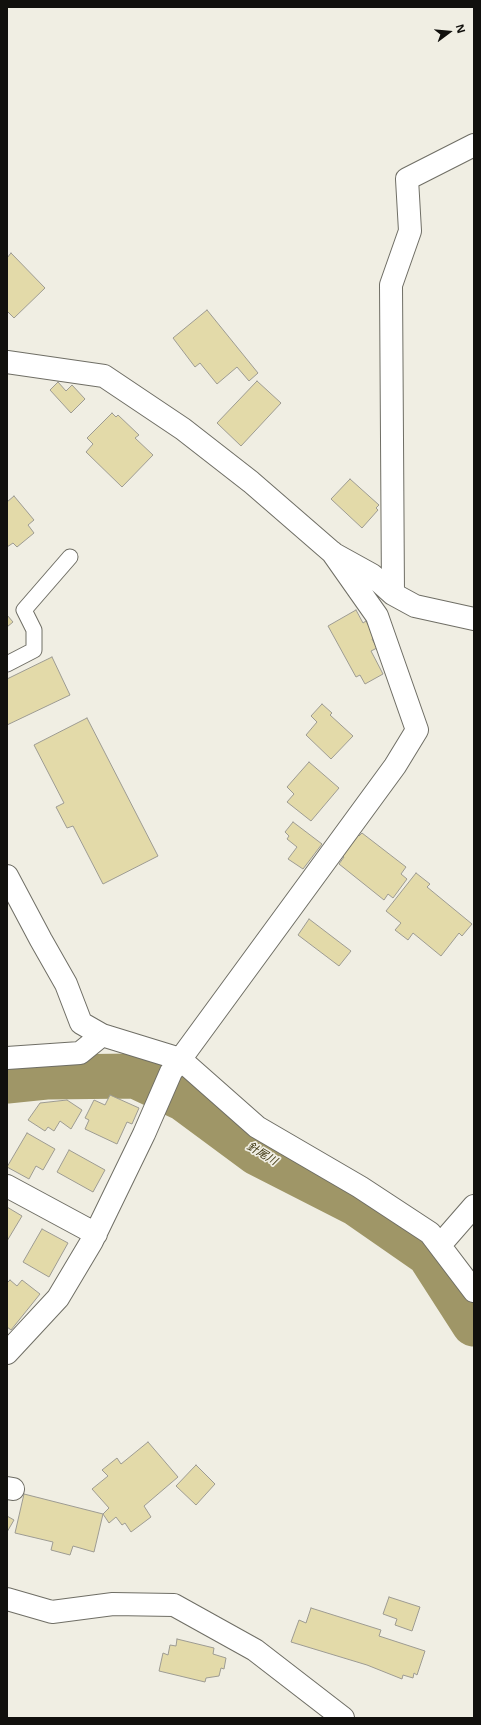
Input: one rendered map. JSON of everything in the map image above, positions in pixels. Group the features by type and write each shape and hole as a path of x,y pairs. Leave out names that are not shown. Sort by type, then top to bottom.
{"street":[{"path":"393,594 391,285 410,231 407,179 474,145"},
{"path":"7,362 104,376 189,434 251,482 332,552 372,575 393,594 415,606 474,618"},
{"path":"7,1353 58,1298 96,1234 175,1065 395,766 417,730 377,616 332,552"},
{"path":"7,876 66,984 81,1023 102,1035 175,1065 257,1127 360,1187 430,1232 474,1291"},
{"path":"7,1058 80,1053 102,1035"},
{"path":"7,1186 96,1234"},
{"path":"440,1245 474,1206"},
{"path":"7,1599 52,1612 113,1604 174,1605 255,1650 343,1718"}],"lane":[{"path":"7,664 34,650 34,630 24,610 70,557"}],"building":[{"path":"11,253 45,288 14,318 7,311 7,258"},
{"path":"207,310 258,373 249,381 237,367 217,384 200,363 195,367 173,338"},
{"path":"257,381 281,403 241,446 217,423"},
{"path":"58,382 66,391 72,385 85,399 71,413 50,390"},
{"path":"112,413 116,417 118,415 139,435 135,438 153,455 122,487 86,452 93,444 87,438"},
{"path":"350,479 379,505 376,508 378,510 362,528 331,499"},
{"path":"14,496 34,520 28,525 34,533 17,547 13,543 7,547 7,502"},
{"path":"356,610 363,623 366,621 375,638 372,639 377,648 371,651 383,674 365,684 360,675 356,677 328,626"},
{"path":"7,615 13,622 7,627"},
{"path":"52,657 70,695 7,725 7,679"},
{"path":"322,704 332,713 330,715 353,736 331,759 306,735 317,722 311,716"},
{"path":"87,718 158,856 103,884 73,826 67,828 56,807 64,803 34,745"},
{"path":"309,762 339,788 311,821 287,802 294,794 287,787"},
{"path":"293,822 322,844 303,869 288,859 297,847 287,839 289,836 285,832"},
{"path":"356,833 359,836 362,833 406,867 401,874 407,879 393,898 388,894 384,900 339,864 344,857 340,854"},
{"path":"416,873 430,884 427,887 472,924 462,936 459,933 441,956 413,933 408,940 395,930 401,923 386,911"},
{"path":"309,919 351,951 339,966 298,935"},
{"path":"110,1095 139,1108 132,1124 127,1122 117,1144 85,1129 89,1120 85,1118 94,1100 105,1105"},
{"path":"67,1100 82,1110 71,1129 60,1121 54,1131 48,1127 45,1131 28,1120 40,1103"},
{"path":"27,1133 55,1149 43,1170 36,1166 29,1179 7,1167"},
{"path":"69,1150 105,1170 93,1192 57,1172"},
{"path":"7,1207 22,1216 7,1241"},
{"path":"42,1229 68,1243 49,1277 23,1262"},
{"path":"10,1280 17,1286 22,1280 40,1294 11,1330 7,1327 7,1283"},
{"path":"148,1442 178,1477 144,1506 151,1517 131,1532 125,1523 122,1525 116,1517 109,1523 103,1514 109,1508 92,1489 108,1476 102,1470 117,1458 121,1464"},
{"path":"196,1465 215,1484 196,1505 176,1486"},
{"path":"24,1494 103,1514 94,1552 73,1546 70,1555 51,1550 53,1542 15,1533"},
{"path":"7,1516 14,1520 7,1532"},
{"path":"389,1597 420,1607 412,1631 395,1625 397,1619 383,1614"},
{"path":"311,1608 381,1630 379,1636 425,1651 417,1675 414,1673 413,1678 403,1675 402,1679 367,1665 291,1642 299,1620 306,1623"},
{"path":"177,1639 214,1648 213,1654 226,1658 224,1669 221,1668 219,1676 206,1678 205,1682 159,1671 163,1653 168,1655 170,1645 176,1646"}],"waterway":[{"name":"針尾川","path":"7,1081 46,1077 135,1076 184,1099 257,1153 357,1204 429,1254 474,1324"}]}
